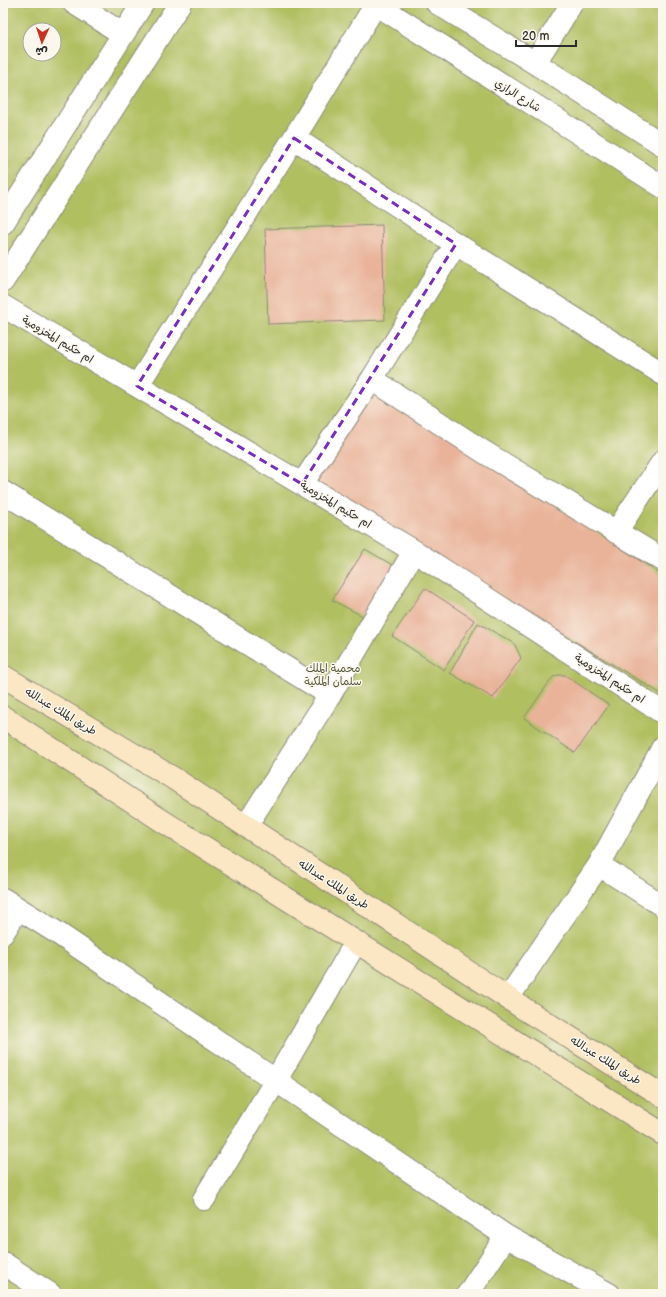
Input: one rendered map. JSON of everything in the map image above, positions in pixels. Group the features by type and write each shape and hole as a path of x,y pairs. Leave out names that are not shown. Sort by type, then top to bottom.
{"main road":[{"name":"طريق الملك عبدالله","path":"3,676 173,778 508,998 663,1096"},
{"path":"3,717 164,822 663,1134"}],"street":[{"path":"74,3 123,34"},
{"path":"3,223 143,3"},
{"path":"3,281 180,3"},
{"path":"437,3 535,63 663,145"},
{"path":"535,63 572,3"},
{"path":"137,386 294,138 375,4"},
{"name":"شارع الرازي","path":"375,4 663,187"},
{"path":"294,138 456,244 663,374"},
{"path":"302,484 372,379 456,244"},
{"name":"ام حكيم المخزومية","path":"3,306 414,551 663,713"},
{"path":"372,379 484,452 663,560"},
{"path":"616,532 663,461"},
{"path":"3,492 330,695"},
{"path":"246,826 330,695 414,551"},
{"path":"508,998 599,865 663,747"},
{"path":"599,865 663,906"},
{"path":"3,934 11,904 63,936 506,1236 609,1294"},
{"path":"204,1200 356,942"},
{"path":"468,1294 506,1236"},
{"path":"3,1264 50,1294"}],"highlighted area":[{"path":"294,138 456,244 302,484 137,386"}],"green space":[{"name":"محمية الملك سلمان الملكية","path":"3,3 663,3 663,1294 3,1294"}],"building":[{"path":"382,225 385,320 268,324 265,229"},
{"path":"373,383 663,576 663,695 310,480"},
{"path":"365,549 394,566 366,618 332,600"},
{"path":"425,588 474,620 444,670 392,636"},
{"path":"478,623 514,643 521,658 493,698 450,673"},
{"path":"565,675 609,705 575,753 524,718 553,677"}]}
